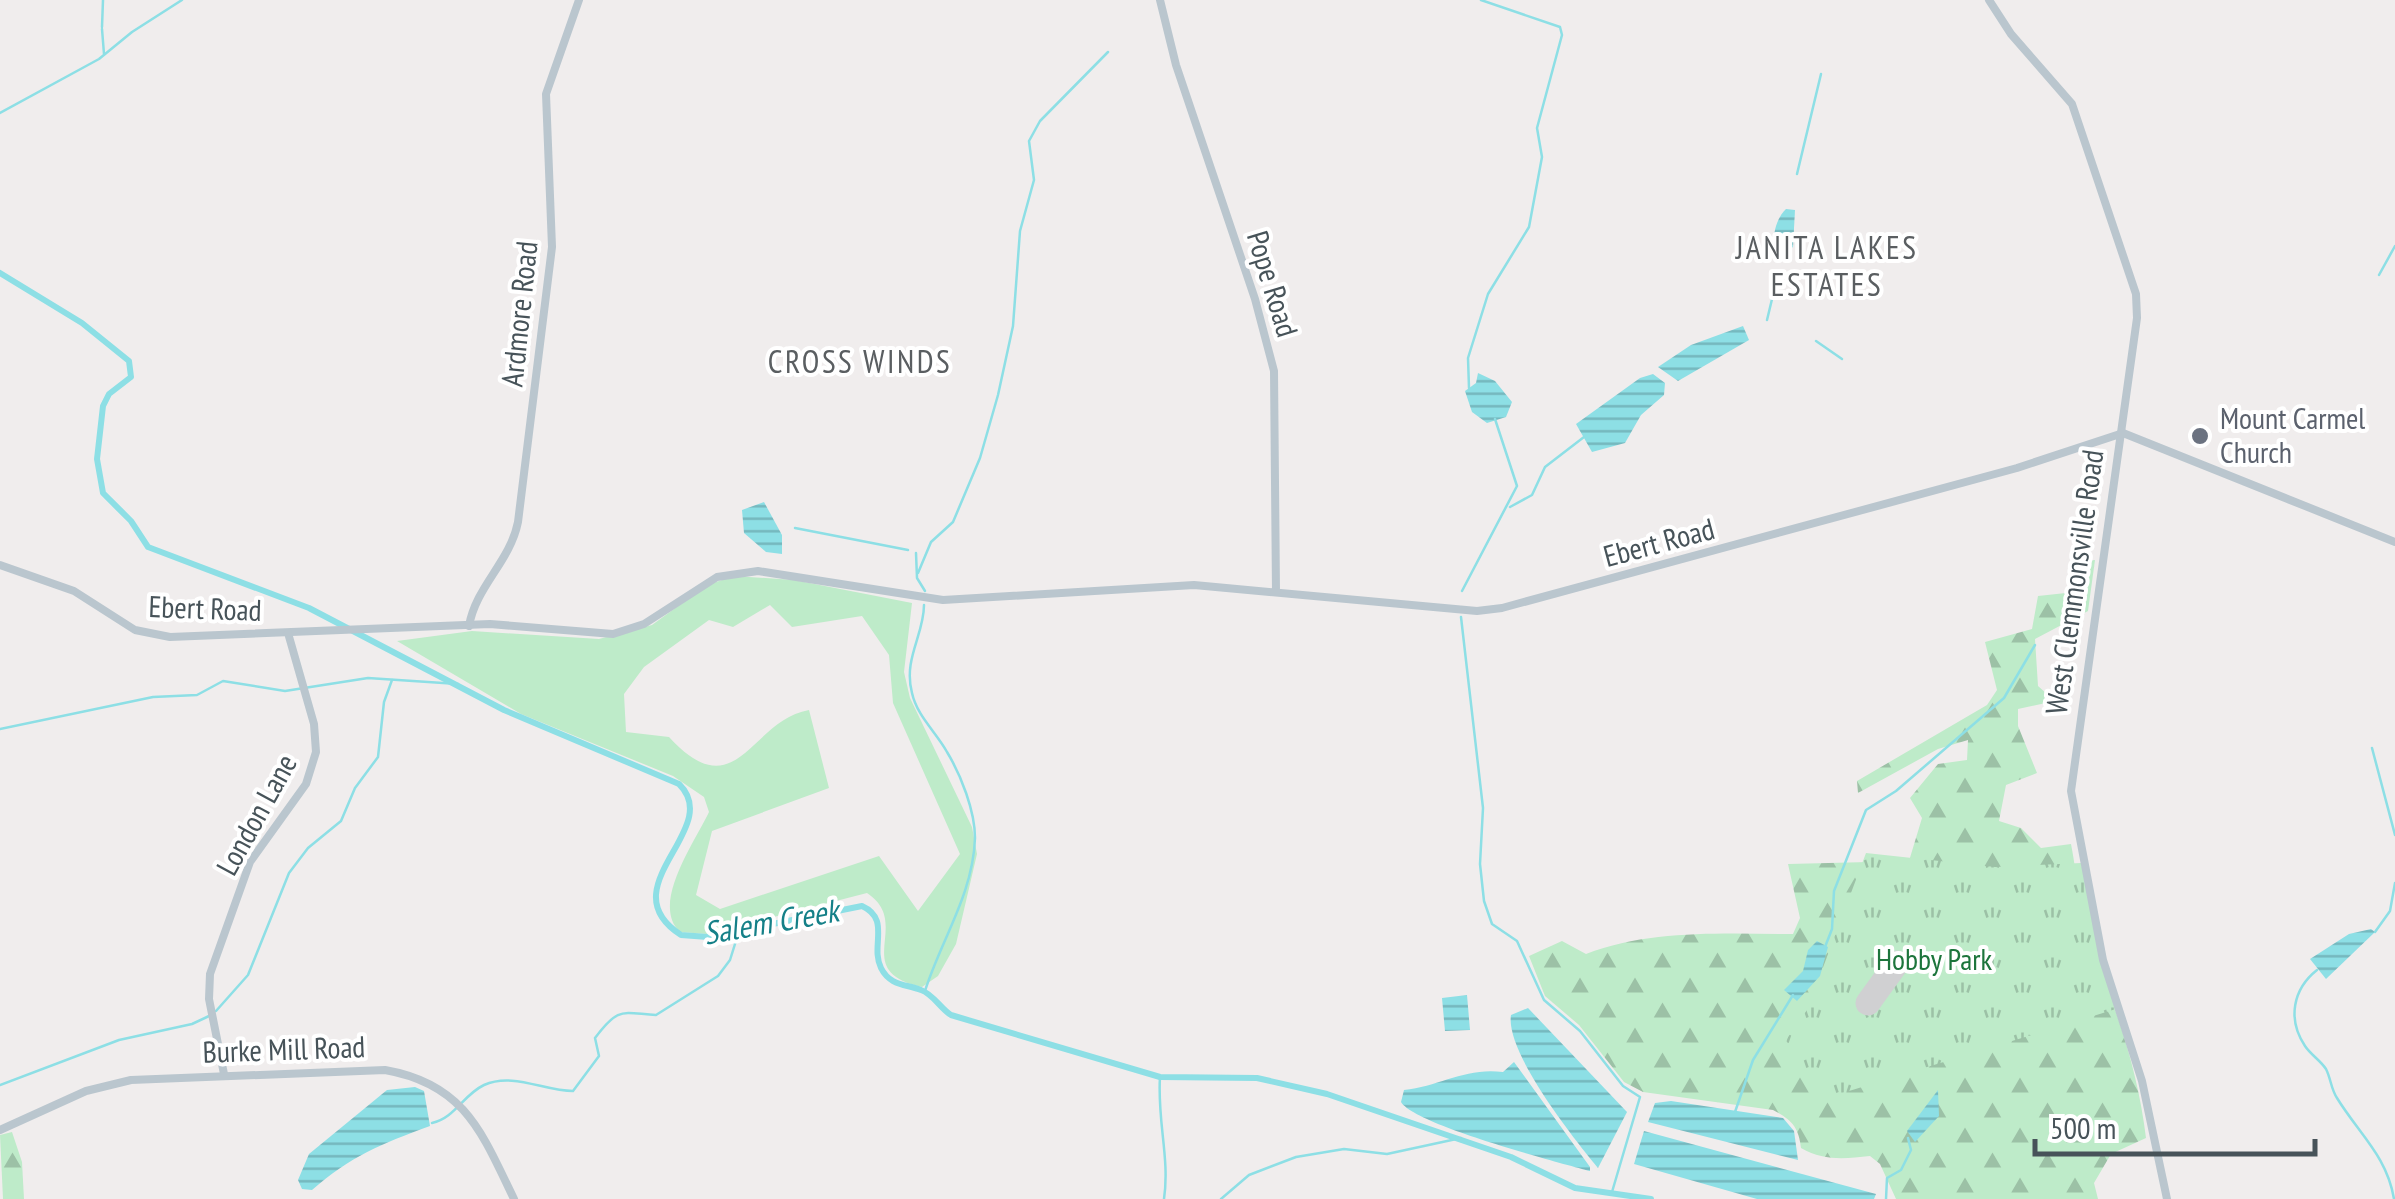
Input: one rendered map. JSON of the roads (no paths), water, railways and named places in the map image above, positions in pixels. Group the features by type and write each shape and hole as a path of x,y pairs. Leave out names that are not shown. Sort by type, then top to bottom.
{"main road":[{"name":"Ardmore Road","path":"469,626 472,606 507,555 518,522 552,247 546,94 579,0"},
{"name":"Pope Road","path":"1160,0 1176,65 1256,299 1274,371 1276,592"},
{"name":"West Clemmonsville Road","path":"1989,0 2011,34 2072,104 2136,294 2137,318 2071,791 2103,960 2142,1081 2168,1199"},
{"name":"Ebert Road","path":"0,565 74,591 117,621 154,635 469,626 626,632 707,581 746,572 943,600 1194,585 1450,609 1502,608 2017,468 2119,434"},
{"path":"2119,434 2142,438 2395,542"},
{"name":"London Lane","path":"224,1074 208,999 210,974 250,862 302,791 315,762 314,724 288,633"},
{"name":"Burke Mill Road","path":"0,1130 106,1086 224,1074 381,1069 426,1079 468,1113 514,1199"}],"water":[{"path":"1786,209 1795,210 1793,247 1783,254 1775,252 1774,235 1780,218"},
{"path":"1743,326 1749,340 1678,381 1658,367 1691,345"},
{"path":"1478,373 1495,381 1512,402 1506,417 1487,423 1472,412 1465,391 1476,383"},
{"path":"1653,374 1665,383 1664,395 1641,415 1625,443 1592,452 1576,424 1640,378"},
{"path":"764,502 782,535 782,554 766,552 744,533 742,510"},
{"path":"2371,929 2375,932 2326,979 2310,959 2349,934"},
{"path":"1817,941 1828,947 1820,976 1797,1001 1784,990 1803,971 1808,950"},
{"path":"1467,995 1470,1030 1445,1031 1442,998"},
{"path":"1528,1008 1627,1112 1598,1168 1543,1095 1519,1050 1511,1015"},
{"path":"1514,1062 1590,1171 1458,1132 1401,1102 1404,1090 1465,1074 1503,1072"},
{"path":"415,1087 424,1091 430,1126 367,1152 312,1190 302,1189 298,1180 309,1154 387,1090"},
{"path":"1938,1090 1939,1116 1915,1142 1907,1131"},
{"path":"1671,1101 1783,1118 1794,1131 1798,1160 1648,1122 1655,1103"},
{"path":"1644,1131 1876,1194 1874,1199 1757,1199 1634,1164"}],"waterway":[{"path":"102,27 103,0"},
{"path":"0,113 99,59 182,0"},
{"path":"1469,388 1468,358 1488,294 1529,227 1542,157 1537,128 1562,35 1560,27 1481,0"},
{"path":"102,29 104,54"},
{"path":"918,573 931,542 953,522 980,458 998,395 1013,326 1020,231 1034,180 1029,141 1040,121 1108,52"},
{"path":"1797,174 1821,74"},
{"path":"2379,275 2395,246"},
{"name":"Salem Creek","path":"0,273 82,323 129,361 131,377 109,394 103,406 97,459 103,493 131,521 148,547 309,608 504,710 679,784 689,801 688,820 660,878 656,897 662,917 681,935 708,937 862,906 876,918 878,960 885,974 925,992 951,1015 1160,1077 1257,1078 1327,1094 1511,1157 1575,1188 1651,1199"},
{"path":"1767,320 1773,295"},
{"path":"1816,341 1842,359"},
{"path":"1462,591 1517,486 1495,419"},
{"path":"1510,507 1532,495 1545,467 1584,437"},
{"path":"795,528 908,550"},
{"path":"916,553 917,578 925,591"},
{"path":"924,605 910,669 912,693 962,782 973,816 975,838 963,898 925,991"},
{"path":"1461,617 1483,808 1480,864 1484,901 1492,924 1517,941 1544,1000 1580,1031 1623,1086 1640,1097 1612,1192"},
{"path":"1825,947 1832,929 1834,891 1866,810 1896,791 2004,698 2035,645"},
{"path":"0,729 153,697 197,695 223,681 285,691 368,678 458,684"},
{"path":"216,1011 248,975 289,873 308,848 341,821 355,788 378,757 384,702 392,680"},
{"path":"2372,748 2395,835"},
{"path":"2375,932 2390,911 2395,883"},
{"path":"432,1123 447,1116 477,1089 495,1082 517,1081 573,1091 599,1056 595,1038 610,1021 628,1013 656,1015 718,976 730,960 740,928"},
{"path":"2317,970 2302,986 2295,1005 2299,1036 2326,1069 2337,1098 2379,1158 2394,1199"},
{"path":"1735,1112 1753,1060 1793,995"},
{"path":"0,1085 119,1040 192,1024 209,1016"},
{"path":"1160,1077 1164,1199"},
{"path":"1221,1199 1249,1175 1296,1157 1344,1149 1387,1154 1461,1138"},
{"path":"1886,1199 1887,1178 1901,1170 1911,1150 1908,1138"}],"place":[{"name":"Mount Carmel Church","path":"2200,436"}],"district":[{"name":"JANITA LAKES ESTATES","path":"1827,266"},
{"name":"CROSS WINDS","path":"860,362"}],"park label":[{"name":"Hobby Park","path":"1934,960"}]}
